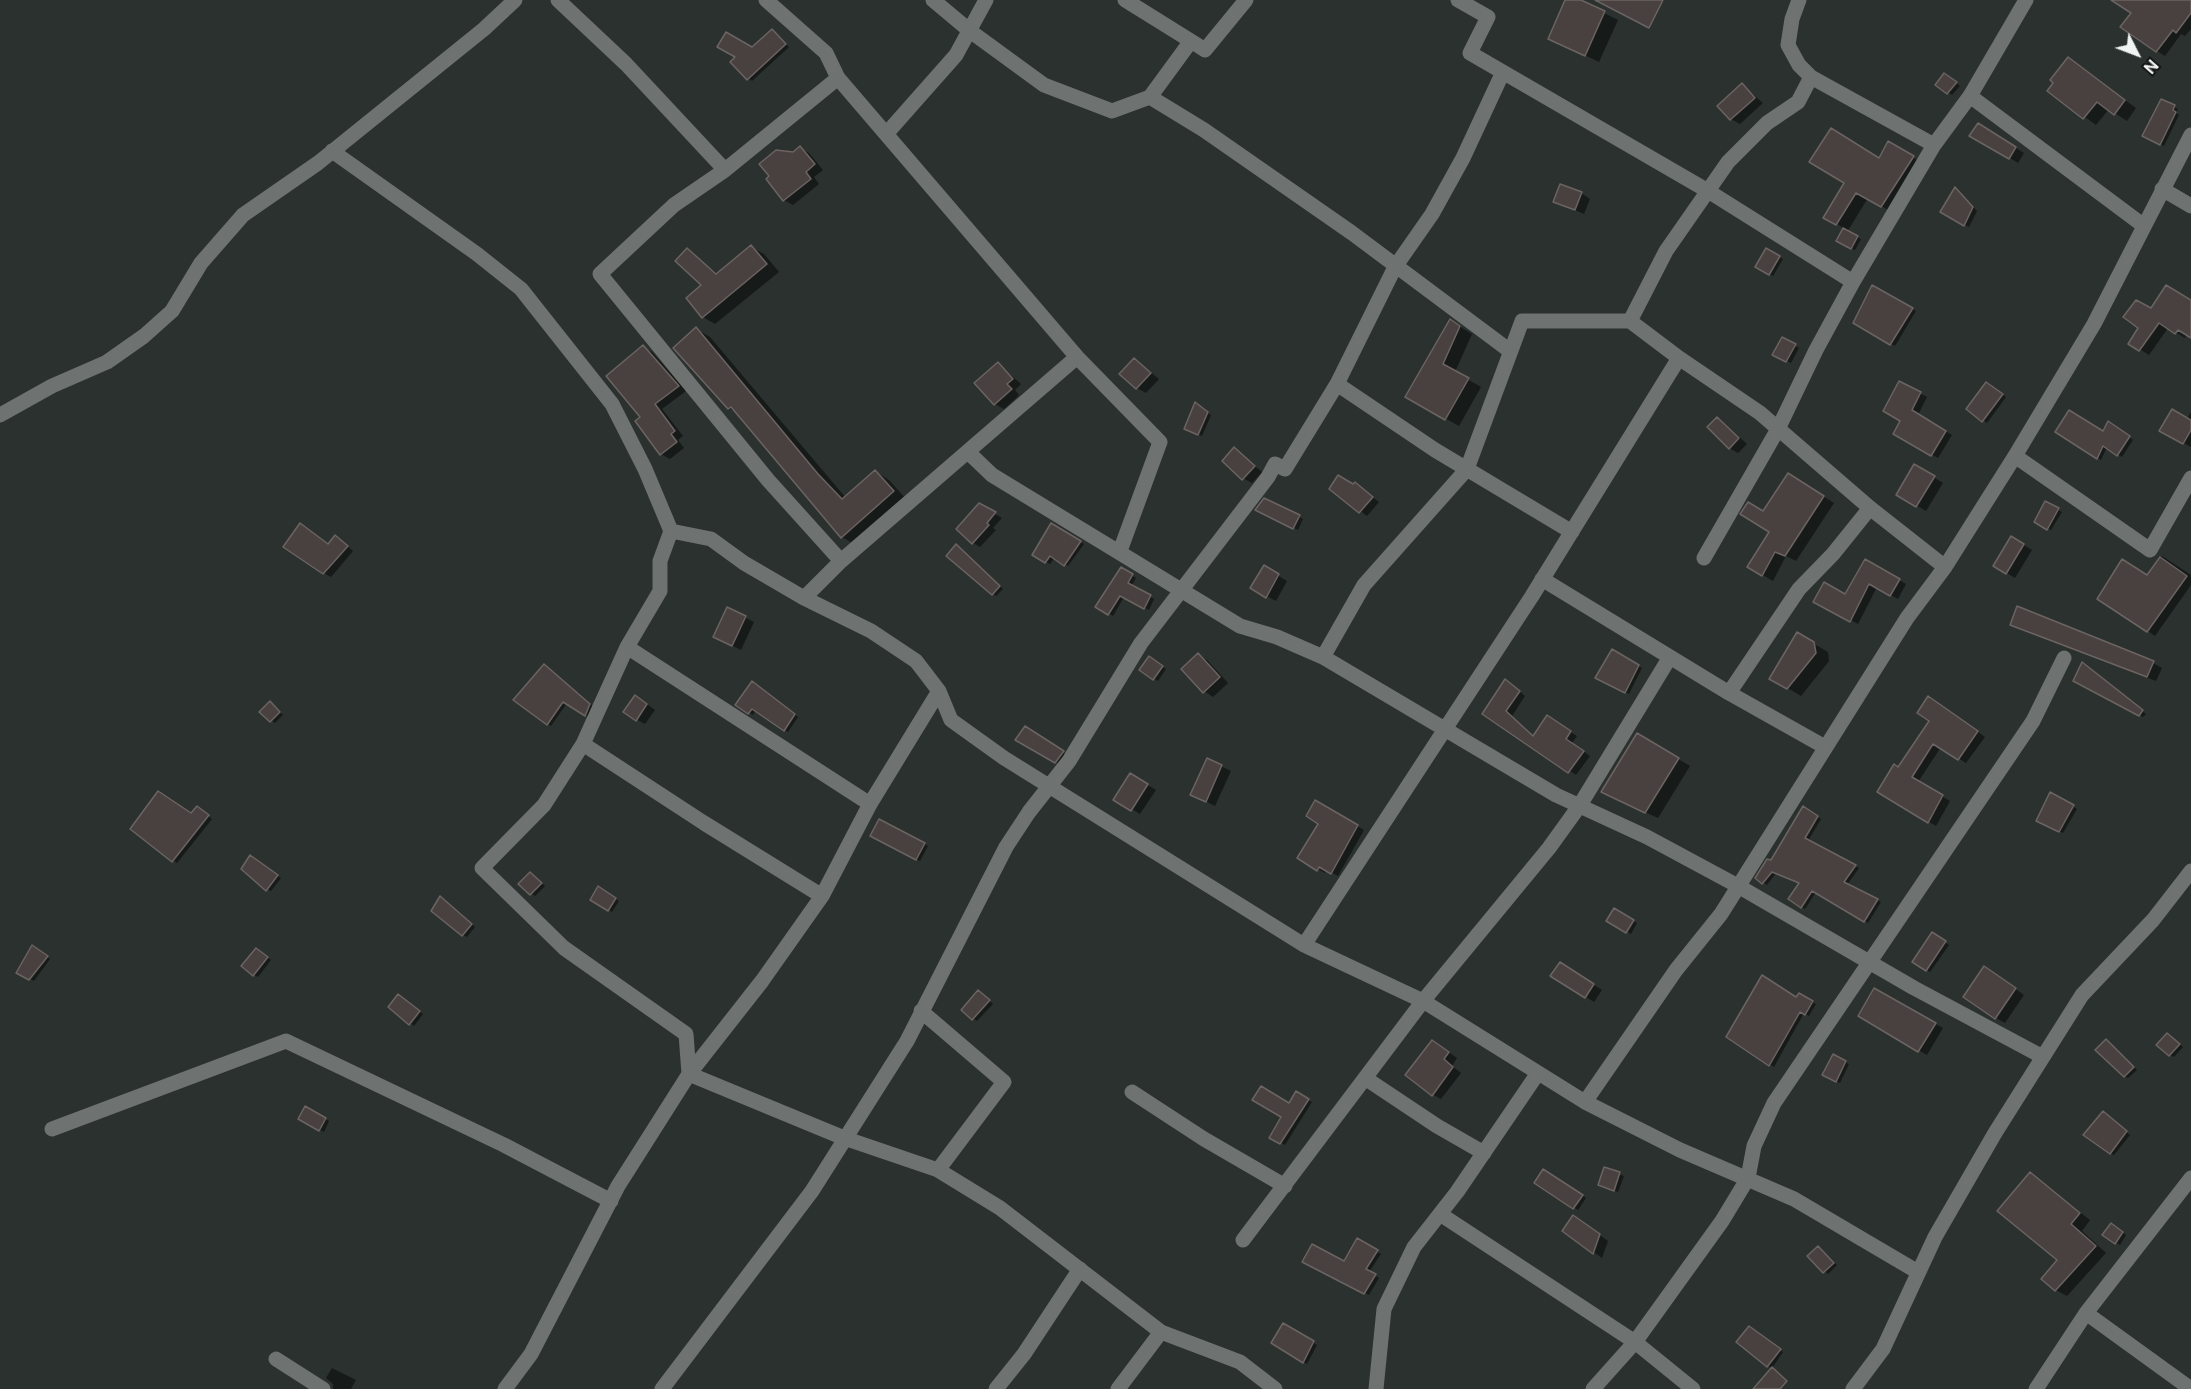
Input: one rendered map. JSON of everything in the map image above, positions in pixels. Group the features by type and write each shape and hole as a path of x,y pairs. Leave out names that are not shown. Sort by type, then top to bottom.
{"street":[{"path":"0,415 52,386 107,362 144,336 172,311 201,263 243,215 332,151 484,29 515,0"},
{"path":"558,0 626,64 725,170"},
{"path":"766,0 826,53 838,78 1077,357 1160,442 1120,551"},
{"path":"933,0 970,31 1044,85 1112,111 1150,97 1191,41"},
{"path":"887,133 956,55 986,0"},
{"path":"1125,0 1205,50 1246,0"},
{"path":"1458,0 1488,18 1470,53 1608,136 1708,191 1853,282"},
{"path":"1799,0 1792,19 1788,45 1798,65 1811,77 1934,145"},
{"path":"1704,558 1778,429 1816,350 1853,282 1934,145 1970,96 2026,0"},
{"path":"662,1389 812,1191 907,1041 1006,848 1029,812 1051,787 1110,697 1141,643 1268,477 1275,464 1285,469 1337,384 1395,267 1432,214 1463,158 1503,72"},
{"path":"1630,321 1666,251 1728,162 1749,139 1798,102 1811,77"},
{"path":"838,78 725,170 674,205 600,274 768,480 841,561"},
{"path":"1970,96 2144,226"},
{"path":"1150,97 1241,156 1352,233 1510,351"},
{"path":"1585,1102 1676,970 1721,914 1907,618 1945,567 2015,456 2094,324 2191,135"},
{"path":"332,151 477,254 521,289 612,404 645,469 671,531 660,561 660,591 627,647 583,744 544,805 482,868 564,948 687,1034 689,1074"},
{"path":"2162,189 2191,206"},
{"path":"1323,657 1364,585 1467,469 1522,321 1630,321 1679,358 1760,413 1870,507 1945,567"},
{"path":"804,598 841,561 1077,357"},
{"path":"1304,945 1542,579 1679,358"},
{"path":"1337,384 1467,469 1572,532"},
{"path":"968,452 992,475 1240,626 1278,637 1323,657 1556,795 1738,886 1868,962 2043,1057"},
{"path":"2015,456 2150,550 2191,478"},
{"path":"1729,693 1799,589 1833,554 1870,507"},
{"path":"671,531 711,539 744,563 804,598 871,631 916,661 939,691 951,720 1004,758 1304,945 1423,1001 1585,1102 1680,1150 1794,1199 1918,1272"},
{"path":"1542,579 1729,693 1825,747"},
{"path":"627,647 870,804"},
{"path":"1243,1240 1423,1001 1549,848 1580,805 1670,657"},
{"path":"1593,1389 1635,1342 1722,1221 1748,1179 1754,1146 1774,1103 1807,1058 1868,962 2033,721 2064,658"},
{"path":"505,1389 531,1354 611,1201 689,1074 762,981 822,896 870,804 939,691"},
{"path":"583,744 822,896"},
{"path":"1853,1389 1883,1349 1935,1237 1995,1133 2082,995 2153,920 2191,871"},
{"path":"921,1011 1004,1082 938,1170"},
{"path":"52,1129 286,1041 504,1145 611,1201"},
{"path":"1376,1389 1384,1309 1414,1247 1484,1153 1538,1073"},
{"path":"689,1074 844,1138 938,1170 1000,1208 1161,1332 1240,1362 1275,1389"},
{"path":"1365,1078 1437,1126 1484,1153"},
{"path":"1132,1092 1204,1139 1285,1186"},
{"path":"2036,1389 2086,1313 2191,1178"},
{"path":"1440,1214 1635,1342 1693,1389"},
{"path":"996,1389 1024,1354 1080,1269"},
{"path":"2086,1313 2191,1389"},
{"path":"1118,1389 1161,1332"},
{"path":"276,1359 323,1389"}],"building":[{"path":"1565,0 1581,0 1605,11 1585,56 1548,39"},
{"path":"1595,0 1663,0 1649,28"},
{"path":"2111,0 2191,0 2191,13 2176,33 2173,30 2156,52 2120,27 2131,13"},
{"path":"772,29 786,44 747,80 730,62 735,57 717,47 726,32 752,47"},
{"path":"2068,57 2125,100 2114,115 2097,102 2083,119 2047,91 2053,83 2050,80"},
{"path":"1944,73 1957,82 1947,94 1935,85"},
{"path":"1742,83 1755,98 1730,120 1717,106"},
{"path":"2161,99 2175,105 2173,110 2176,112 2160,145 2142,136"},
{"path":"1978,123 2016,147 2009,159 1969,136"},
{"path":"1831,128 1879,158 1888,141 1914,156 1881,207 1856,193 1836,225 1823,218 1844,183 1809,162"},
{"path":"800,146 815,164 806,172 811,179 783,201 766,179 769,176 759,164 776,150 793,152"},
{"path":"1560,184 1582,192 1575,210 1553,202"},
{"path":"1955,187 1973,207 1964,226 1940,212"},
{"path":"1843,228 1858,236 1851,249 1836,241"},
{"path":"751,245 767,264 702,318 686,298 701,285 675,261 687,248 716,274"},
{"path":"1766,248 1780,256 1769,275 1755,267"},
{"path":"1872,285 1913,308 1890,345 1853,323"},
{"path":"2166,285 2191,300 2191,338 2178,330 2175,334 2159,323 2139,351 2128,344 2138,328 2123,317 2136,300 2151,308"},
{"path":"1450,319 1460,326 1443,364 1469,378 1445,420 1405,397"},
{"path":"696,327 818,474 842,499 875,470 894,491 841,538 731,407 728,409 673,348"},
{"path":"1782,337 1796,344 1786,362 1772,355"},
{"path":"643,345 679,386 655,404 675,431 671,434 677,442 660,455 635,421 640,417 606,376"},
{"path":"1134,358 1151,373 1136,389 1119,374"},
{"path":"998,362 1013,379 1007,384 1012,389 994,405 974,383"},
{"path":"1899,381 1921,392 1912,410 1946,431 1931,456 1893,434 1900,421 1883,411"},
{"path":"1986,382 2003,394 1982,422 1966,409"},
{"path":"1195,402 1208,412 1198,435 1184,429"},
{"path":"2172,409 2191,420 2191,430 2183,444 2159,431"},
{"path":"2069,410 2103,431 2108,421 2130,436 2117,456 2103,446 2097,459 2055,432"},
{"path":"1717,417 1739,438 1729,449 1707,427"},
{"path":"1234,447 1255,466 1242,480 1222,461"},
{"path":"1914,464 1935,476 1916,507 1896,495"},
{"path":"1788,473 1824,496 1785,556 1775,552 1762,576 1747,567 1769,532 1740,514 1748,502 1763,511"},
{"path":"1338,475 1353,484 1355,482 1373,497 1359,513 1329,489"},
{"path":"1264,498 1300,515 1293,529 1255,510"},
{"path":"2045,501 2059,508 2047,530 2034,522"},
{"path":"979,503 996,512 987,523 989,525 972,544 956,529"},
{"path":"300,523 328,544 335,535 348,546 323,574 283,547"},
{"path":"1051,523 1081,541 1064,566 1050,556 1045,563 1032,555"},
{"path":"2011,536 2024,544 2006,574 1993,566"},
{"path":"956,544 1000,586 992,595 946,556"},
{"path":"2160,557 2187,576 2147,632 2097,599 2122,559 2147,575"},
{"path":"1865,559 1900,579 1890,596 1869,584 1850,622 1813,602 1824,582 1845,594"},
{"path":"1264,565 1279,574 1266,598 1250,588"},
{"path":"1121,567 1133,574 1128,583 1151,595 1144,609 1120,596 1108,615 1095,607"},
{"path":"2017,606 2154,661 2147,677 2010,625"},
{"path":"727,607 746,616 732,646 713,637"},
{"path":"1797,632 1814,642 1816,653 1787,689 1769,679"},
{"path":"1612,649 1639,665 1625,693 1595,678"},
{"path":"1198,653 1220,677 1203,693 1181,669"},
{"path":"1149,656 1163,666 1153,680 1139,670"},
{"path":"2082,662 2143,710 2139,716 2073,681"},
{"path":"544,664 590,704 585,716 563,702 547,725 513,700"},
{"path":"1505,679 1520,691 1506,711 1533,736 1547,715 1571,731 1566,739 1584,751 1568,773 1482,714"},
{"path":"752,681 795,714 784,731 752,709 748,714 735,705"},
{"path":"635,695 647,704 636,721 623,712"},
{"path":"1928,696 1978,731 1958,760 1933,744 1912,777 1943,795 1928,823 1877,792 1894,764 1898,767 1929,721 1917,713"},
{"path":"270,701 280,712 270,722 259,712"},
{"path":"1025,726 1064,751 1055,763 1015,740"},
{"path":"1637,733 1679,758 1645,813 1601,792"},
{"path":"1207,758 1222,765 1206,802 1190,795"},
{"path":"1130,773 1148,784 1131,811 1113,800"},
{"path":"158,791 191,813 197,806 209,815 172,862 130,829"},
{"path":"2050,792 2074,805 2059,832 2036,821"},
{"path":"1315,800 1358,825 1331,874 1319,867 1317,871 1297,858 1318,824 1306,816"},
{"path":"1803,806 1818,816 1805,838 1856,865 1844,882 1878,899 1864,922 1812,891 1801,908 1788,899 1799,883 1772,872 1762,884 1755,878 1767,859 1771,860"},
{"path":"879,819 925,843 916,860 870,836"},
{"path":"250,855 278,875 266,891 241,869"},
{"path":"530,872 542,883 530,895 518,884"},
{"path":"598,886 616,898 608,911 590,900"},
{"path":"440,896 472,924 462,936 431,911"},
{"path":"1614,908 1634,920 1626,933 1606,921"},
{"path":"1932,932 1946,941 1926,971 1912,962"},
{"path":"32,945 48,956 29,980 16,973"},
{"path":"256,948 268,957 253,976 241,966"},
{"path":"1560,962 1594,984 1585,998 1550,976"},
{"path":"1984,966 2016,988 1995,1019 1963,997"},
{"path":"1762,975 1796,997 1799,993 1813,1001 1805,1015 1800,1012 1769,1066 1726,1037"},
{"path":"1874,988 1936,1023 1918,1052 1858,1016"},
{"path":"978,990 990,1000 972,1020 961,1010"},
{"path":"398,994 420,1011 409,1025 388,1007"},
{"path":"2167,1033 2180,1044 2169,1056 2156,1045"},
{"path":"2106,1039 2134,1067 2124,1077 2095,1050"},
{"path":"1432,1040 1449,1052 1444,1059 1453,1067 1432,1096 1405,1075"},
{"path":"1833,1054 1846,1061 1836,1082 1822,1075"},
{"path":"1261,1086 1289,1103 1296,1091 1309,1099 1280,1144 1269,1138 1281,1117 1252,1100"},
{"path":"305,1106 326,1118 319,1131 298,1119"},
{"path":"2103,1111 2127,1131 2110,1154 2083,1135"},
{"path":"1604,1167 1620,1172 1614,1191 1598,1185"},
{"path":"1543,1169 1583,1195 1573,1209 1534,1183"},
{"path":"2030,1172 2080,1213 2071,1224 2096,1246 2055,1291 2041,1279 2057,1260 1997,1211"},
{"path":"1573,1215 1600,1234 1593,1254 1562,1231"},
{"path":"2111,1223 2123,1232 2115,1244 2102,1235"},
{"path":"1357,1238 1378,1250 1366,1269 1376,1274 1364,1294 1302,1262 1312,1244 1344,1261"},
{"path":"1818,1246 1834,1263 1823,1273 1807,1256"},
{"path":"1283,1323 1314,1341 1303,1363 1271,1343"},
{"path":"1749,1326 1781,1349 1767,1367 1736,1342"},
{"path":"1772,1367 1787,1381 1780,1389 1753,1389"}]}
